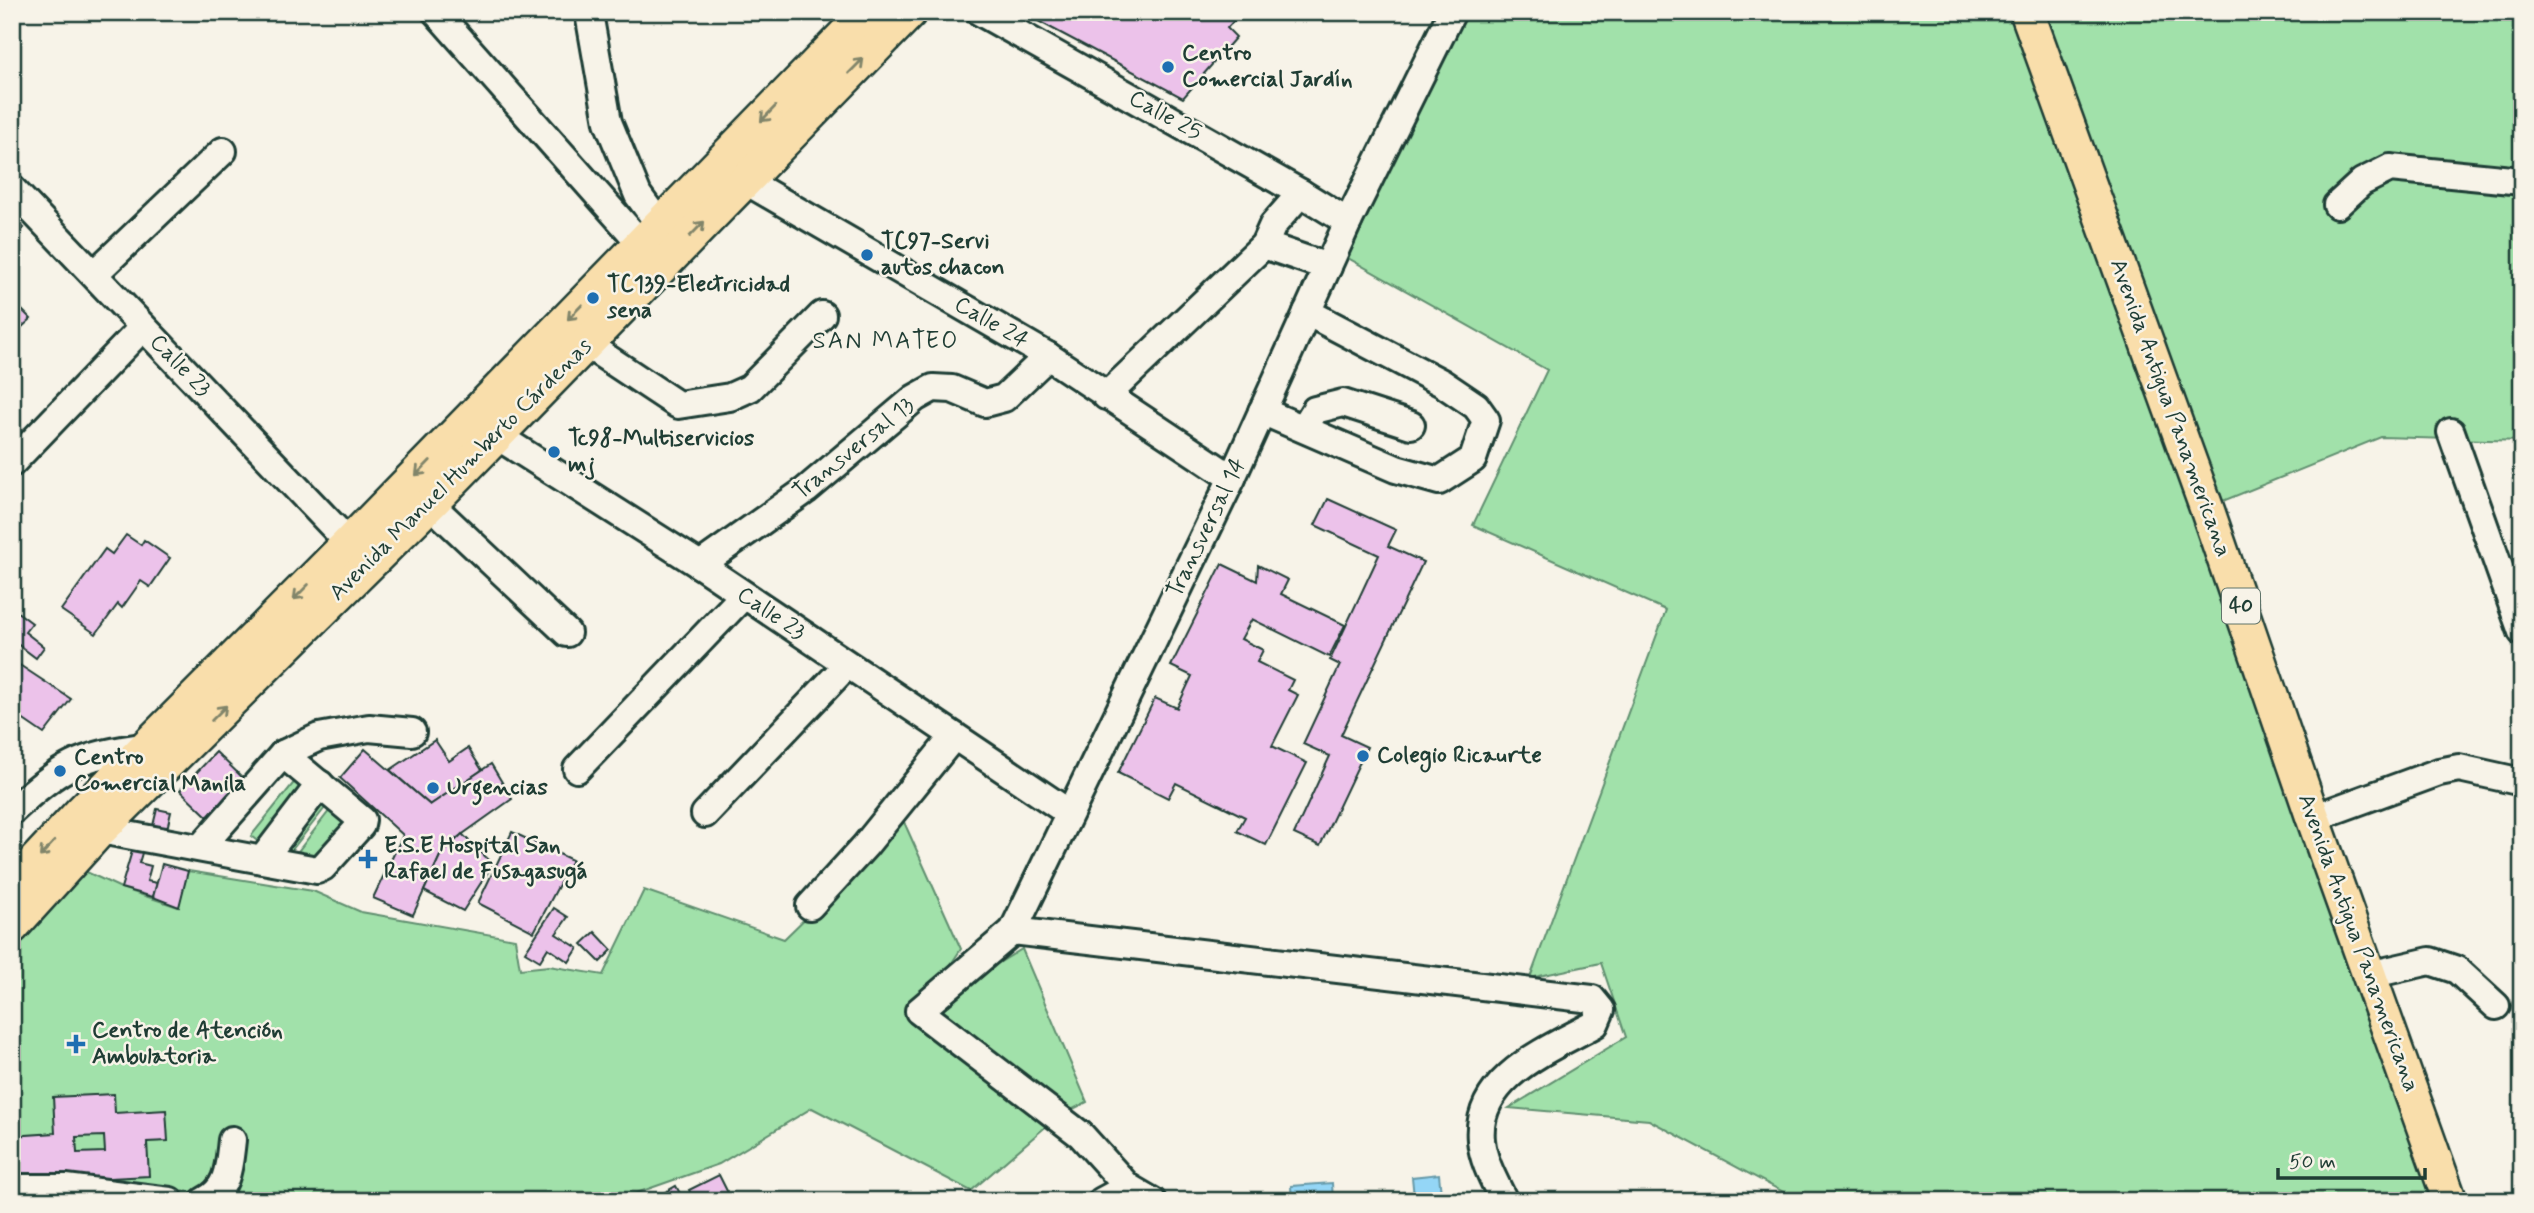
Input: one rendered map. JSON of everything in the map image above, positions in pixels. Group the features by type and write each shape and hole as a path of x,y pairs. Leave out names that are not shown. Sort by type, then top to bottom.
{"main road":[{"name":"Avenida Manuel Humberto Cárdenas","path":"12,886 90,822 430,504 483,427 867,12"},
{"name":"Avenida Manuel Humberto Cárdenas","path":"12,927 146,747 349,544 483,427 586,344 654,245 744,180 909,12"},
{"name":"Avenida Antigua Panamericana","path":"2027,12 2204,498 2450,1201"}],"street":[{"path":"436,12 654,245"},
{"name":"Calle 25","path":"980,12 1348,222"},
{"name":"Transversal 14","path":"1128,1186 1081,1135 919,1011 1013,931 1232,478 1348,222 1452,12"},
{"path":"590,19 608,122 638,195 654,245"},
{"path":"94,274 223,151"},
{"path":"2337,205 2362,182 2390,169 2522,181"},
{"name":"Calle 24","path":"744,180 1048,356 1232,478"},
{"name":"Calle 23","path":"12,189 349,544"},
{"path":"1107,396 1264,246 1273,225 1301,193"},
{"path":"1264,246 1328,267"},
{"path":"1262,411 1396,469 1438,481 1473,459 1486,420 1476,407 1441,383 1307,312"},
{"path":"586,344 678,405 691,404 730,397 750,388 822,315"},
{"path":"12,463 143,327"},
{"name":"Transversal 13","path":"700,565 806,490 915,398 933,388 952,389 985,403 1004,398 1048,356"},
{"path":"1304,428 1315,410 1343,403 1411,425"},
{"name":"Calle 23","path":"483,427 700,565 1069,813"},
{"path":"2451,432 2516,599 2522,632"},
{"path":"430,504 567,633"},
{"path":"577,769 743,596"},
{"path":"705,814 847,664"},
{"path":"201,847 282,754 320,737 369,728 412,732"},
{"path":"810,906 864,846 954,736"},
{"path":"12,811 47,780 76,762 103,753 146,747"},
{"path":"90,822 317,870 323,867 361,825 360,817 282,754"},
{"path":"2314,818 2439,772 2459,768 2522,782"},
{"path":"262,860 320,784"},
{"path":"1013,931 1592,999 1601,1010 1595,1024 1511,1072 1490,1098 1481,1124 1481,1143 1488,1168 1504,1201"},
{"path":"2370,975 2430,961 2458,970 2496,1006"},
{"path":"204,1201 221,1190 227,1178 232,1140"},
{"path":"1102,1201 1128,1186 1152,1201"},
{"path":"12,1188 65,1188 170,1201"}],"green space":[{"path":"1460,12 2014,12 2438,1201 1800,1201 1649,1120 1509,1108 1626,1037 1601,963 1530,978 1666,610 1473,525 1547,370 1341,254"},
{"path":"2040,12 2522,12 2522,441 2381,437 2218,503"},
{"path":"300,775 332,799 283,861 251,836"},
{"path":"333,806 347,821 319,860 296,854"},
{"path":"904,822 961,949 927,1000 931,1004 1022,949 1087,1102 1057,1117 971,1191 812,1108 719,1164 614,1201 541,1201 524,1198 502,1201 12,1201 12,944 28,921 78,868 121,888 178,907 188,871 313,891 361,912 515,939 520,969 549,966 603,975 644,890 784,939"}],"water":[{"path":"1439,1174 1441,1194 1414,1197 1412,1177"},
{"path":"1332,1183 1333,1201 1292,1201 1291,1186"}],"building":[{"name":"Centro Comercial Jardín","path":"1242,12 1227,28 1236,37 1183,98 1023,13"},
{"path":"12,216 24,228 12,239"},
{"path":"12,300 31,319 12,336"},
{"path":"1328,499 1396,530 1388,546 1423,562 1341,735 1367,747 1320,846 1294,834 1330,756 1303,744 1340,665 1330,660 1379,555 1315,525"},
{"path":"126,535 141,545 144,540 170,558 150,587 141,581 122,608 118,604 96,634 61,610 105,549 112,554"},
{"path":"1222,564 1257,581 1258,565 1288,580 1281,594 1345,625 1329,657 1252,619 1241,639 1263,650 1257,662 1293,680 1288,690 1298,695 1272,746 1307,763 1266,845 1237,831 1245,817 1176,783 1168,798 1118,773 1155,698 1177,708 1192,676 1171,666"},
{"path":"12,608 32,623 25,632 44,647 36,658 12,640"},
{"path":"12,660 71,699 44,734 12,712"},
{"name":"Urgencias","path":"435,740 449,761 468,748 482,770 430,805 390,770"},
{"path":"365,749 430,805 491,764 512,799 453,841 440,856 413,915 373,898 403,835 340,778"},
{"path":"216,752 244,779 208,817 180,790"},
{"path":"157,809 171,812 165,838 151,834"},
{"path":"512,832 572,860 534,932 478,903"},
{"path":"462,834 493,864 463,911 424,891 440,856"},
{"path":"135,841 145,843 139,863 151,866 147,881 157,883 153,897 121,888"},
{"path":"162,864 188,871 179,907 153,897"},
{"path":"554,908 568,917 556,934 578,948 569,962 548,948 540,961 525,952"},
{"path":"595,932 612,950 600,962 582,944"},
{"path":"114,1094 115,1113 166,1110 168,1141 147,1142 149,1176 12,1183 12,1136 55,1133 53,1097","holes":["104,1136 105,1152 77,1153 76,1137"]},
{"path":"719,1175 732,1201 694,1201 689,1190"},
{"path":"676,1186 684,1201 656,1201 655,1198"}],"place":[{"name":"Centro Comercial Jardín","path":"1168,67"},
{"name":"TC97-Servi autos chacon","path":"867,255"},
{"name":"TC139-Electricidad sena","path":"593,298"},
{"name":"Tc98-Multiservicios mj","path":"554,452"},
{"name":"Colegio Ricaurte","path":"1363,756"},
{"name":"Centro Comercial Manila","path":"60,771"},
{"name":"Urgencias","path":"433,788"},
{"name":"E.S.E Hospital San Rafael de Fusagasugá","path":"368,859"},
{"name":"Centro de Atención Ambulatoria","path":"76,1044"}],"district":[{"name":"SAN MATEO","path":"886,341"}]}
